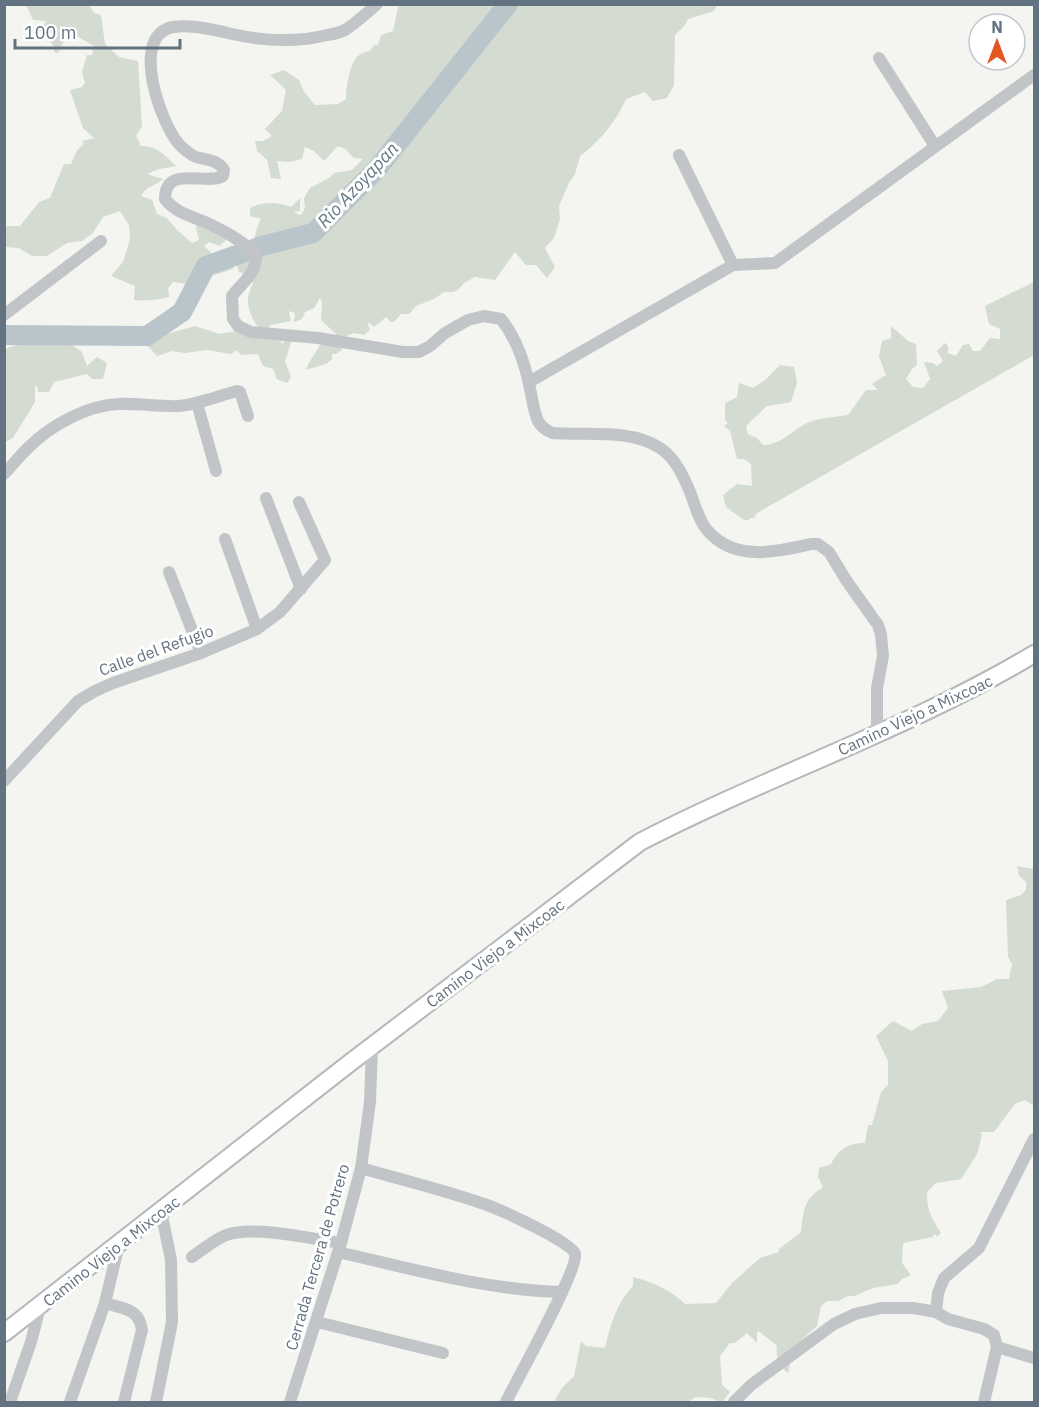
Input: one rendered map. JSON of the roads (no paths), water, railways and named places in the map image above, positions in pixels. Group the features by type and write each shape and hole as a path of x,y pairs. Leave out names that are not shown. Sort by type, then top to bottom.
{"main road":[{"name":"Camino Viejo a Mixcoac","path":"4,1333 640,842 683,819 987,683 1035,654"}],"street":[{"path":"377,4 343,32 303,41 248,38 204,27 169,28 156,37 151,46 151,69 156,93 167,123 178,143 194,157 216,162 224,170 223,176 217,179 186,177 173,181 168,186 165,199 177,210 224,231 246,244 256,255 256,264 251,273 232,296 233,319 238,326 250,332 318,338 403,352 419,352 468,320 484,316 501,319 510,331 520,352 539,424 546,430 552,433 638,438 660,448 677,465 708,531 719,541 732,547 759,554 811,544 824,547 830,552 846,580 878,625 881,635 883,656 877,688 877,734"},
{"path":"879,58 935,146"},
{"path":"529,382 733,265 775,262 1035,75"},
{"path":"679,155 733,265"},
{"path":"4,315 101,241"},
{"path":"4,474 37,440 71,418 89,411 119,404 180,406 237,391 240,392 248,416"},
{"path":"197,403 216,471"},
{"path":"266,498 301,589"},
{"name":"Calle del Refugio","path":"4,781 78,701 113,683 201,653 257,629 280,612 325,560 299,502"},
{"path":"225,538 257,629"},
{"path":"170,572 201,653"},
{"name":"Cerrada Tercera de Potrero","path":"290,1402 339,1248 361,1168 371,1086 372,1047"},
{"path":"936,1312 938,1293 944,1278 979,1248 1035,1139"},
{"path":"361,1168 486,1204 571,1247 575,1254 575,1262 506,1402"},
{"path":"156,1402 172,1322 171,1260 161,1211"},
{"path":"192,1257 224,1236 239,1232 268,1232 472,1283 562,1292"},
{"path":"70,1402 105,1302 119,1244"},
{"path":"105,1302 135,1312 141,1320 142,1330 124,1402"},
{"path":"10,1402 31,1342 40,1306"},
{"path":"734,1402 760,1378 834,1324 855,1314 881,1308 913,1308 936,1312 948,1320 984,1329 994,1335 997,1347 984,1402"},
{"path":"316,1322 443,1353"},
{"path":"997,1347 1035,1358"}],"waterway":[{"name":"Rio Azoyapan","path":"4,335 147,336 182,312 206,266 262,246 313,233 377,169 508,4"}]}
